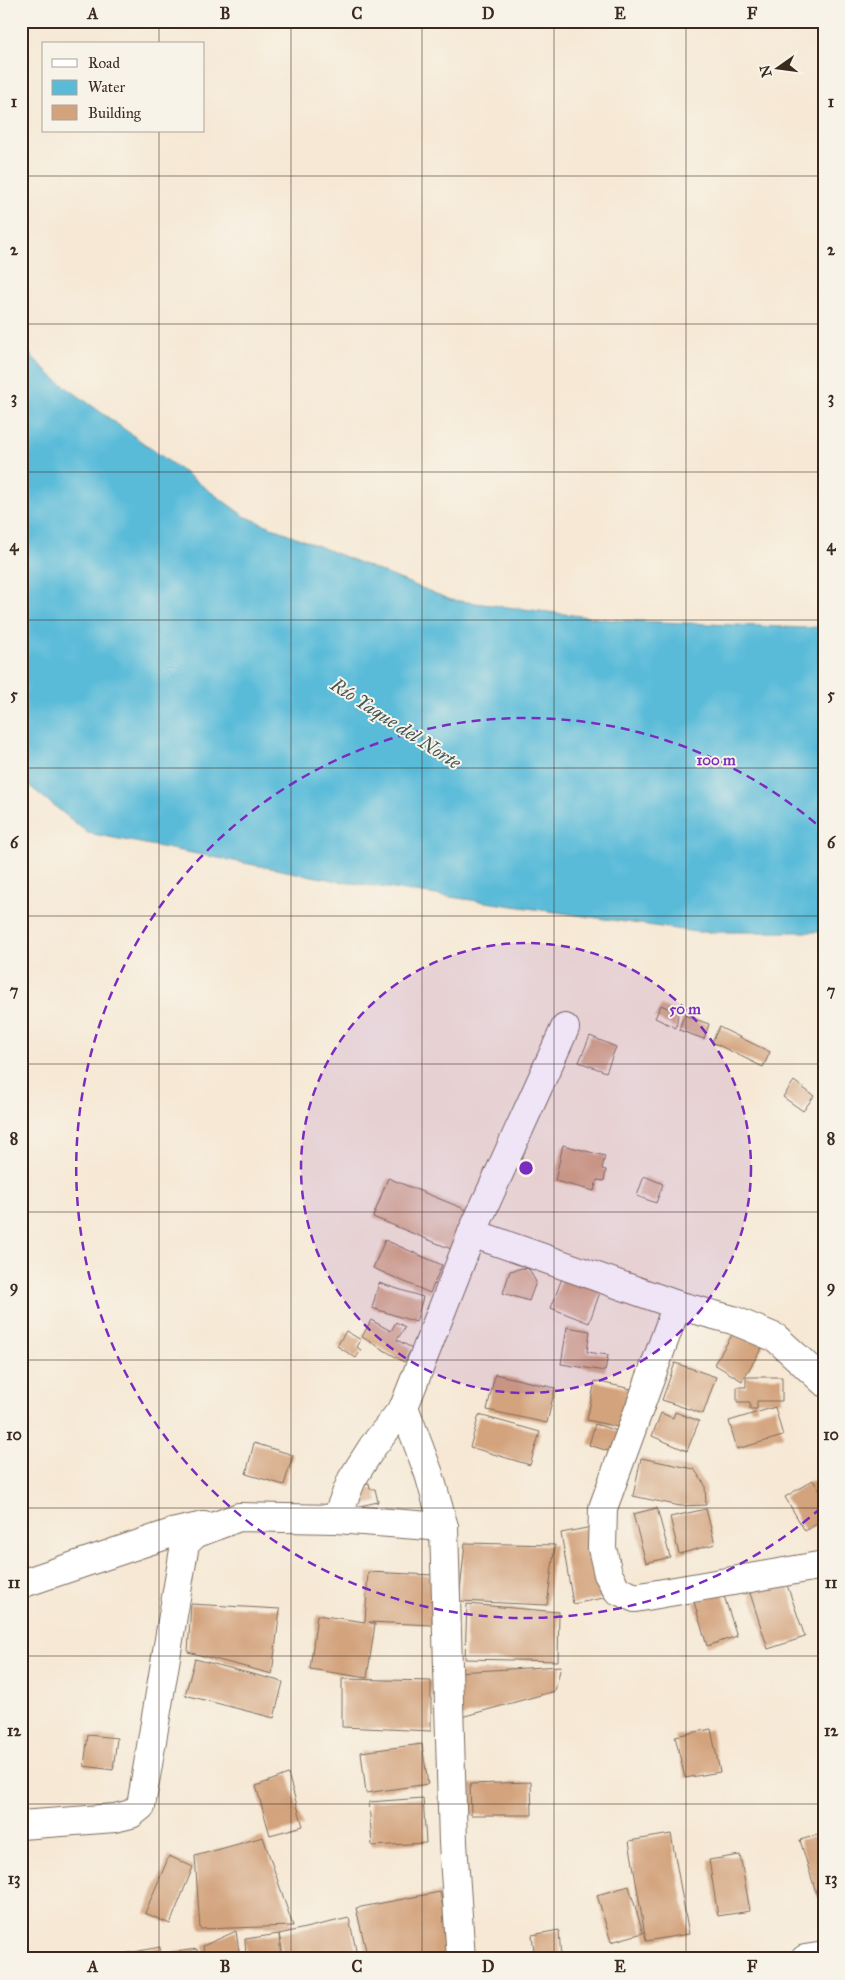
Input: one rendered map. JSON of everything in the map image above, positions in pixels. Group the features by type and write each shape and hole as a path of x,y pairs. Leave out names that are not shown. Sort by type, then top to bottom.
{"street":[{"path":"336,1519 352,1479 373,1446 404,1407 472,1233 565,1028"},
{"path":"472,1233 677,1305 733,1320 776,1338 824,1382"},
{"path":"677,1305 603,1508 602,1548 608,1574 617,1590 635,1598 824,1565"},
{"path":"404,1407 429,1474 444,1527 453,1843 461,1959"},
{"path":"21,1584 172,1533 239,1517 336,1519 444,1527"},
{"path":"21,1825 115,1818 131,1814 140,1806 185,1544 195,1534 239,1517"},
{"path":"805,1959 823,1957"}],"water":[{"name":"Río Yaque del Norte","path":"21,346 55,379 244,516 451,600 612,620 807,628 824,626 824,932 696,932 338,881 88,833 21,779"}],"building":[{"path":"661,1005 678,1013 676,1028 655,1018"},
{"path":"684,1015 709,1024 704,1039 679,1030"},
{"path":"719,1027 770,1052 763,1067 712,1042"},
{"path":"590,1036 616,1047 606,1072 579,1062"},
{"path":"794,1081 814,1096 803,1111 783,1097"},
{"path":"563,1145 605,1156 602,1169 606,1170 604,1181 597,1180 594,1191 555,1181"},
{"path":"644,1176 663,1184 656,1203 637,1196"},
{"path":"388,1178 467,1210 451,1249 373,1217"},
{"path":"385,1240 442,1265 430,1293 373,1268"},
{"path":"522,1268 529,1269 536,1282 529,1301 503,1293 510,1271"},
{"path":"565,1270 603,1284 589,1323 551,1308"},
{"path":"379,1283 423,1297 416,1322 372,1308"},
{"path":"371,1320 391,1331 396,1322 405,1327 397,1340 412,1348 404,1362 362,1337"},
{"path":"739,1324 766,1341 742,1381 714,1364"},
{"path":"567,1327 590,1331 587,1352 608,1355 605,1371 561,1364"},
{"path":"346,1331 361,1340 357,1347 361,1350 356,1358 337,1346"},
{"path":"675,1363 716,1377 703,1414 662,1400"},
{"path":"495,1374 555,1388 547,1423 487,1410"},
{"path":"746,1377 782,1377 782,1401 757,1401 757,1409 750,1409 750,1402 737,1402 737,1387 746,1387"},
{"path":"595,1381 636,1390 627,1429 587,1420"},
{"path":"775,1407 783,1436 737,1449 729,1421"},
{"path":"675,1412 699,1421 687,1451 652,1436 661,1413 673,1418"},
{"path":"479,1415 540,1432 530,1465 470,1447"},
{"path":"595,1424 621,1432 615,1453 589,1445"},
{"path":"254,1443 293,1455 284,1485 246,1474"},
{"path":"641,1458 694,1469 705,1485 706,1505 680,1506 633,1496"},
{"path":"813,1480 824,1498 824,1520 805,1531 785,1497"},
{"path":"369,1483 370,1489 375,1489 378,1502 355,1507 351,1487"},
{"path":"657,1508 670,1557 646,1563 633,1514"},
{"path":"706,1509 715,1544 679,1554 670,1517"},
{"path":"602,1525 614,1596 573,1604 561,1533"},
{"path":"465,1543 555,1545 547,1605 459,1601"},
{"path":"368,1572 434,1575 432,1625 369,1622 375,1624 367,1678 310,1669 317,1615 365,1622"},
{"path":"784,1576 805,1637 768,1649 748,1587"},
{"path":"723,1593 737,1636 707,1646 694,1602"},
{"path":"191,1604 280,1609 272,1674 188,1652"},
{"path":"467,1604 559,1612 558,1661 465,1659"},
{"path":"195,1659 283,1682 274,1718 185,1695"},
{"path":"561,1666 555,1691 458,1718 457,1672"},
{"path":"342,1679 431,1681 431,1731 342,1727"},
{"path":"711,1729 720,1772 685,1778 675,1736"},
{"path":"88,1735 117,1738 113,1770 84,1766"},
{"path":"422,1744 428,1784 366,1793 361,1752"},
{"path":"288,1774 303,1826 270,1835 256,1786"},
{"path":"531,1782 532,1815 471,1815 470,1784"},
{"path":"423,1798 426,1843 372,1846 369,1802"},
{"path":"824,1833 824,1908 821,1909 800,1840"},
{"path":"671,1834 689,1934 646,1941 629,1841"},
{"path":"263,1837 293,1926 200,1929 195,1856"},
{"path":"740,1855 750,1911 718,1916 709,1860"},
{"path":"169,1856 193,1867 170,1924 145,1913"},
{"path":"629,1886 643,1933 611,1942 597,1895"},
{"path":"440,1892 453,1959 368,1959 356,1908"},
{"path":"349,1918 358,1959 284,1959 279,1934"},
{"path":"559,1930 561,1959 535,1959 532,1935"},
{"path":"236,1931 240,1959 205,1959 203,1946"},
{"path":"279,1934 281,1959 246,1959 245,1939"},
{"path":"160,1947 162,1959 118,1959 118,1955"},
{"path":"197,1949 198,1959 169,1959 168,1953"}]}
